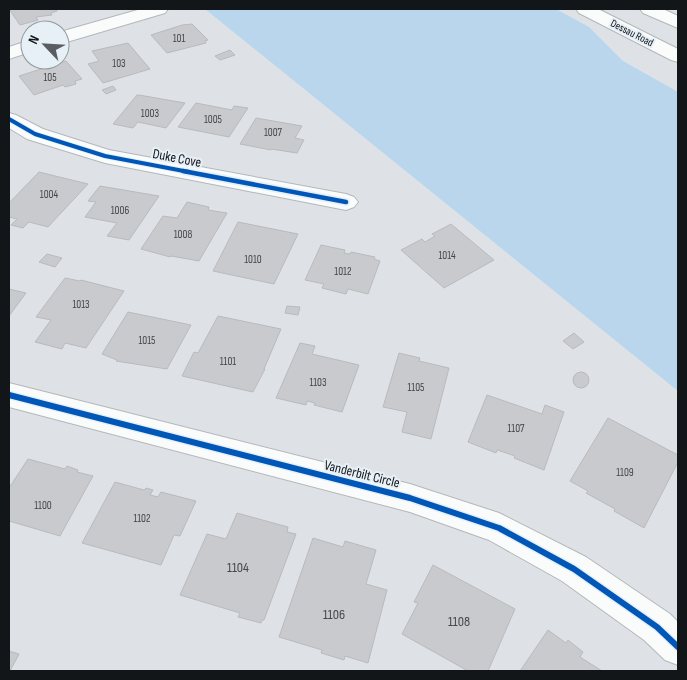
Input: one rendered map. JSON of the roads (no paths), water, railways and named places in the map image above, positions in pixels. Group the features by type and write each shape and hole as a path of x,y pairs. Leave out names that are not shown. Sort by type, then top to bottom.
{"street":[{"path":"70,35 159,9"},
{"name":"Dessau Road","path":"585,9 678,56"},
{"path":"648,9 674,21"},
{"name":"Duke Cove","path":"9,119 35,134 106,156 346,202"},
{"name":"Vanderbilt Circle","path":"9,395 410,498 499,528 574,569 657,627 678,647"}]}
